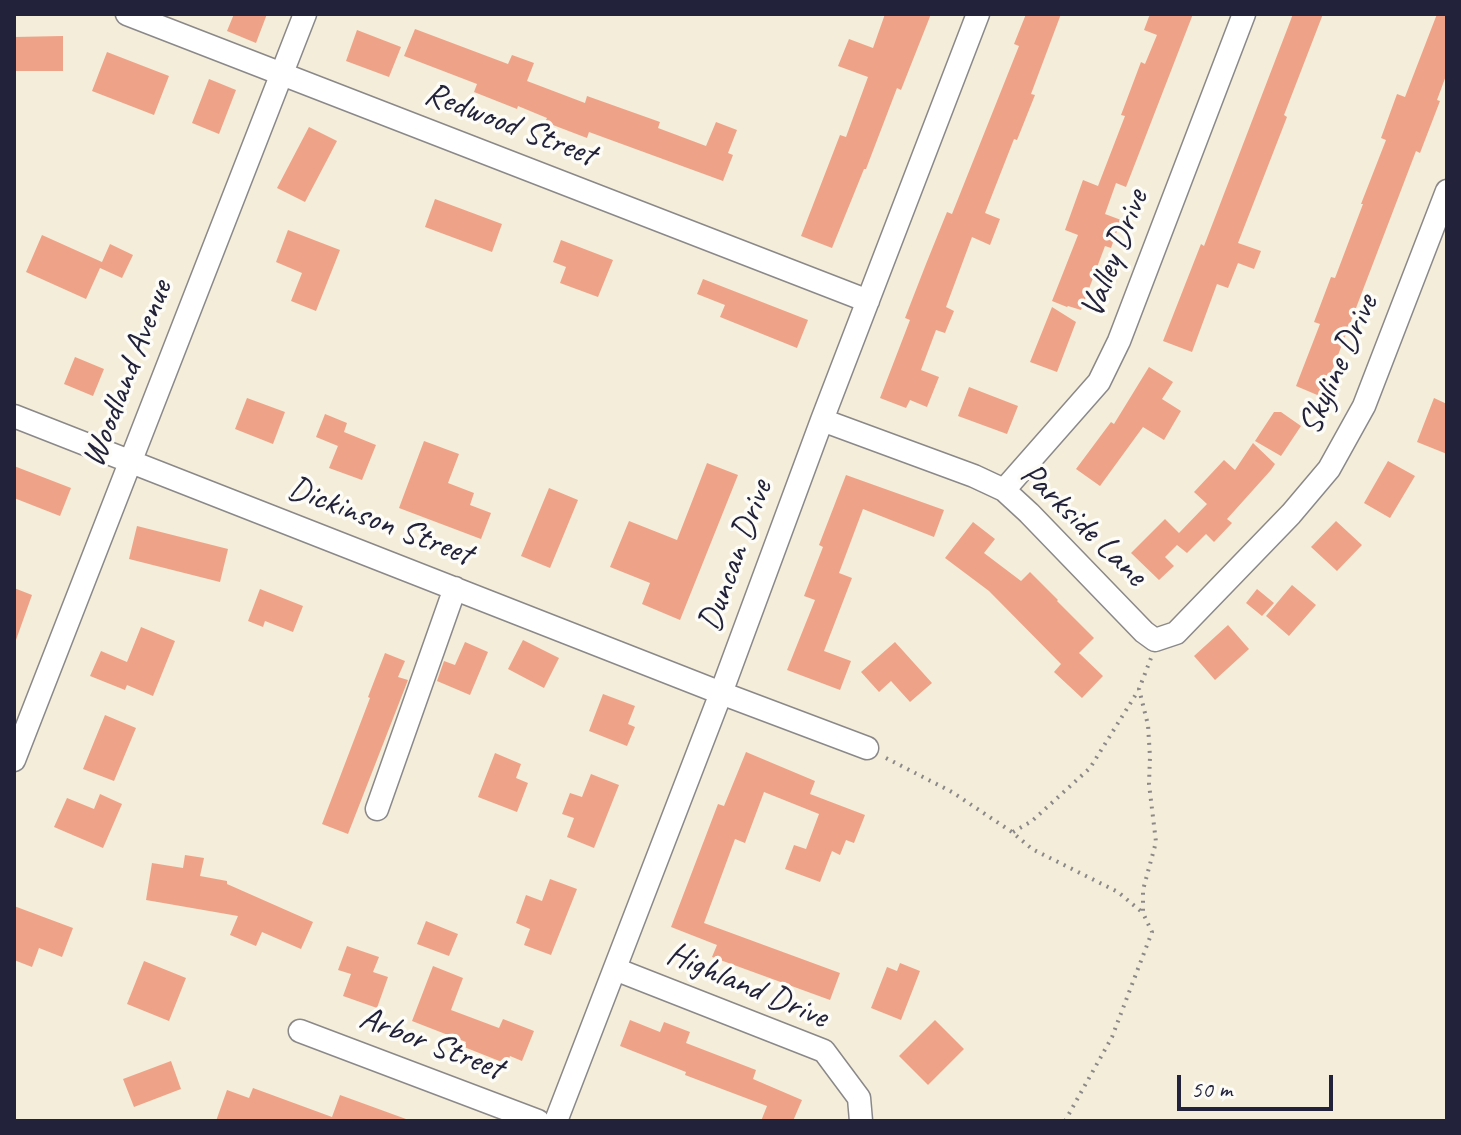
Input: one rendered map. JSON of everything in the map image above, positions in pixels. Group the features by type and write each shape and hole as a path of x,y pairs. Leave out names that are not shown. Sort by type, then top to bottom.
{"street":[{"name":"Redwood Street","path":"127,14 868,301"},
{"name":"Woodland Avenue","path":"14,760 305,14"},
{"name":"Duncan Drive","path":"556,1121 978,14"},
{"name":"Valley Drive","path":"1004,490 1099,382 1119,341 1244,14"},
{"name":"Skyline Drive","path":"1155,640 1176,633 1291,514 1329,469 1364,406 1447,191"},
{"name":"Dickinson Street","path":"14,416 867,748"},
{"name":"Parkside Lane","path":"822,420 1004,490 1155,640"},
{"path":"377,809 455,588"},
{"name":"Highland Drive","path":"615,969 824,1051 859,1098 861,1121"},
{"name":"Arbor Street","path":"300,1031 538,1121"}],"path":[{"path":"1012,832 1032,821 1090,768 1139,689 1155,640"},
{"path":"1139,689 1148,725 1149,784 1156,842 1143,890 1143,913"},
{"path":"867,748 952,792 1032,849 1118,892 1143,913 1152,932 1112,1037 1065,1121"}],"building":[{"path":"234,14 267,14 256,43 227,31"},
{"path":"885,14 931,14 901,90 897,88 832,248 801,236 840,135 846,137 868,77 838,66 849,39 873,48"},
{"path":"1026,14 1061,14 1031,94 1035,95 985,213 1000,219 990,245 972,237 946,307 954,311 945,333 936,330 921,370 939,377 927,407 910,400 906,408 880,398 910,320 905,318 947,212 952,214 1019,46 1014,44"},
{"path":"1150,14 1193,14 1126,187 1116,183 1105,214 1121,220 1111,248 1105,246 1081,310 1067,307 1052,301 1078,235 1065,230 1083,180 1098,186 1125,116 1121,115 1141,62 1145,64 1157,35 1144,30"},
{"path":"1293,14 1323,14 1238,243 1261,251 1254,269 1238,263 1228,288 1217,284 1192,352 1163,341 1201,244 1204,246"},
{"path":"1437,14 1447,14 1447,73 1437,100 1440,101 1420,153 1416,151 1322,397 1296,386 1320,324 1314,322 1331,277 1335,278 1363,204 1386,140 1381,138 1397,94 1405,97"},
{"path":"415,29 508,64 512,55 534,63 527,81 585,103 587,96 660,122 658,128 706,146 716,122 737,130 728,153 733,155 723,181 589,132 587,138 545,122 547,118 518,106 517,109 474,92 477,84 404,56"},
{"path":"357,30 401,47 389,77 346,61"},
{"path":"63,36 63,71 14,71 14,37"},
{"path":"107,52 169,76 154,115 92,91"},
{"path":"209,79 236,90 219,134 192,123"},
{"path":"309,127 337,141 305,202 277,188"},
{"path":"435,199 502,224 492,252 425,227"},
{"path":"288,230 340,250 316,311 291,301 302,273 276,262"},
{"path":"42,235 102,262 110,244 133,255 122,278 100,268 86,299 26,272"},
{"path":"561,240 613,260 598,297 560,283 566,267 553,262"},
{"path":"703,279 808,320 797,348 720,317 725,305 697,294"},
{"path":"1052,307 1076,322 1057,372 1030,362"},
{"path":"75,357 104,369 93,396 64,384"},
{"path":"1149,367 1173,382 1162,399 1181,411 1164,440 1143,427 1100,486 1076,469 1111,422 1114,424"},
{"path":"969,387 1018,406 1007,434 958,416"},
{"path":"247,398 285,412 273,444 235,429"},
{"path":"1434,398 1447,404 1447,454 1417,442"},
{"path":"1274,412 1281,412 1301,426 1281,456 1255,441"},
{"path":"325,414 347,423 344,432 376,445 362,480 329,468 338,446 316,437"},
{"path":"424,441 459,454 448,483 474,493 470,505 491,513 481,539 399,508"},
{"path":"1253,443 1275,464 1271,470 1227,519 1232,523 1214,542 1206,534 1187,553 1177,545 1165,557 1174,566 1159,580 1131,553 1165,519 1179,533 1207,504 1194,492 1224,460 1235,470"},
{"path":"1388,461 1415,476 1390,518 1364,503"},
{"path":"707,463 738,475 680,620 642,604 650,583 610,567 629,521 677,540"},
{"path":"14,466 71,488 60,516 14,498"},
{"path":"846,475 944,510 934,537 863,509 839,573 852,578 824,651 851,661 840,690 787,670 815,600 804,596 823,547 819,545"},
{"path":"549,488 578,500 550,568 521,556"},
{"path":"1336,521 1362,545 1337,571 1311,547"},
{"path":"973,522 995,539 984,553 1021,581 1030,572 1094,638 1079,653 1103,676 1082,698 1054,672 1061,664 989,591 945,558"},
{"path":"137,526 228,549 220,582 129,559"},
{"path":"1292,585 1316,605 1289,636 1266,616"},
{"path":"14,588 32,595 16,640 14,640"},
{"path":"260,589 303,606 293,632 265,621 263,627 248,621"},
{"path":"1257,589 1274,603 1262,616 1246,603"},
{"path":"1228,625 1249,649 1215,680 1194,656"},
{"path":"141,627 175,641 153,696 127,685 125,690 90,676 101,651 127,662"},
{"path":"523,640 559,658 544,688 508,669"},
{"path":"465,642 488,652 470,695 437,681 444,661 455,665"},
{"path":"895,642 932,683 910,702 891,681 879,692 861,672"},
{"path":"385,653 405,661 398,677 408,680 348,834 322,824"},
{"path":"603,694 635,706 628,724 635,727 627,746 589,731"},
{"path":"105,715 136,728 114,781 83,769"},
{"path":"746,752 815,781 810,794 865,815 854,843 846,840 840,855 832,851 820,882 785,869 794,845 806,849 819,814 764,792 745,843 735,839 704,923 840,973 830,1000 712,957 717,945 671,927 718,804 724,806"},
{"path":"495,753 521,764 516,778 528,783 517,812 478,797"},
{"path":"591,774 619,785 594,848 567,837 574,818 562,814 570,793 582,797"},
{"path":"100,794 122,804 103,848 54,827 67,798 94,809"},
{"path":"185,855 204,858 200,876 227,881 227,884 313,922 301,949 262,932 256,946 230,935 238,916 146,900 152,863 183,868"},
{"path":"550,879 577,889 551,955 524,945 530,929 516,923 526,895 542,901"},
{"path":"14,906 73,928 62,957 39,948 32,967 14,960"},
{"path":"426,921 458,934 449,956 417,944"},
{"path":"347,946 379,957 373,972 388,977 377,1008 343,996 351,974 338,970"},
{"path":"144,961 186,978 169,1021 127,1004"},
{"path":"900,963 920,971 901,1020 871,1008 887,967 897,971"},
{"path":"433,966 463,978 451,1010 499,1028 503,1019 534,1031 522,1061 510,1056 507,1064 464,1047 466,1042 412,1021"},
{"path":"630,1020 660,1032 664,1022 690,1032 686,1043 756,1070 753,1079 802,1100 793,1121 761,1121 767,1106 620,1046"},
{"path":"935,1020 964,1049 928,1085 899,1056"},
{"path":"171,1061 181,1089 134,1107 123,1079"},
{"path":"253,1088 332,1117 340,1095 406,1121 216,1121 227,1090 249,1098"}]}
